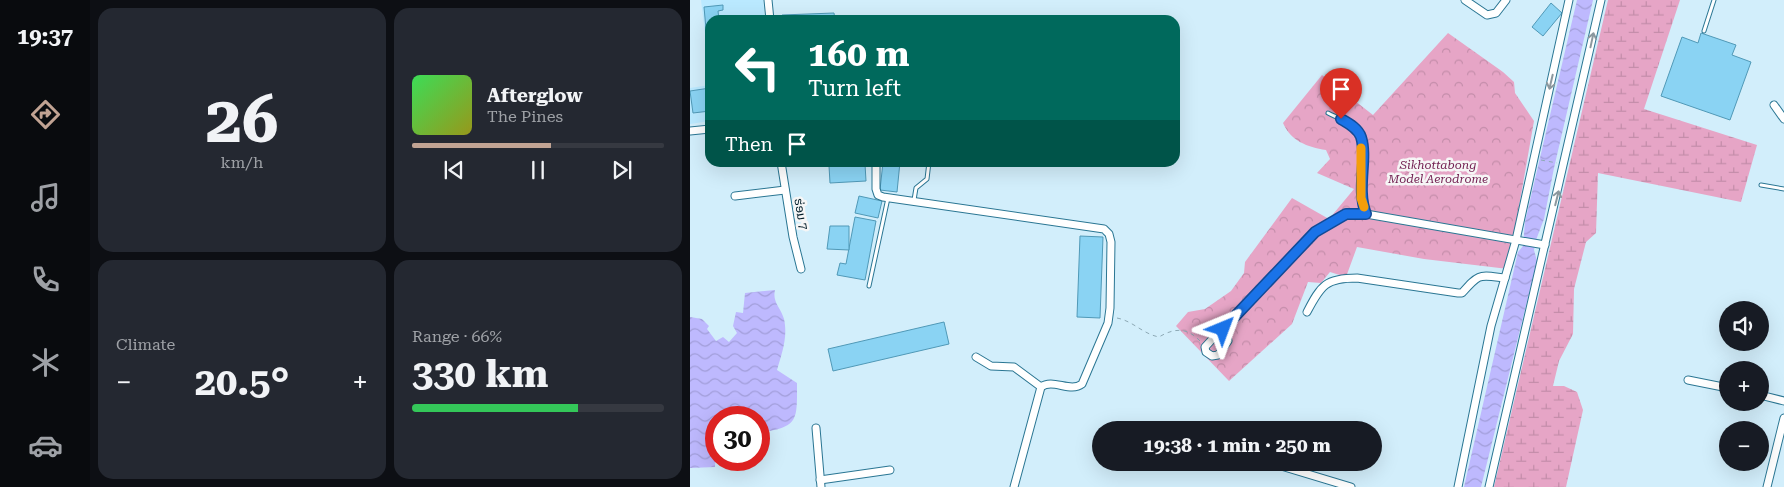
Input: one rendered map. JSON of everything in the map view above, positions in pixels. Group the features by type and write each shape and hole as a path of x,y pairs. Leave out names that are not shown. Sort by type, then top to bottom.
{"street":[{"path":"768,0 770,15"},
{"path":"1465,0 1487,15 1496,13 1506,0"},
{"path":"1458,487 1491,326 1505,278 1519,240 1569,0"},
{"path":"1489,487 1542,245 1601,0"},
{"path":"1774,105 1784,118"},
{"path":"690,131 705,130"},
{"name":"ຮ່ອມ 7","path":"782,167 801,269"},
{"path":"876,167 876,189 878,195 888,198 914,200 1104,229 1109,234 1111,242 1109,316 1094,360 1082,384 1076,388 1048,384 1041,387"},
{"path":"735,196 785,190"},
{"path":"1223,329 1228,342 1218,355 1212,356 1206,352 1205,348 1223,329 1315,232 1346,214 1366,214 1542,245"},
{"path":"1307,312 1319,289 1334,280 1344,278 1357,278 1458,293 1462,292 1473,279 1478,277 1505,278"},
{"path":"976,357 991,366 1014,367 1041,387"},
{"path":"1688,380 1719,386"},
{"path":"1014,487 1041,387"},
{"path":"1769,397 1784,400"},
{"path":"1767,487 1784,418"},
{"path":"816,428 821,483 890,470"},
{"path":"1298,471 1351,487"}],"lane":[{"path":"1704,31 1714,0"},
{"path":"1328,113 1354,127 1361,137 1361,198 1366,214"},
{"path":"914,200 916,188 927,179 928,167"},
{"path":"1762,185 1784,189"},
{"path":"869,286 888,198"}],"path":[{"path":"1540,159 1559,164"},
{"path":"1109,316 1126,320 1149,335 1158,338 1169,331 1185,330 1192,333 1205,348"}],"shaded area":[{"path":"701,0 763,0 764,15 705,15 705,33"},
{"path":"705,86 705,122 690,124 690,88"}],"green space":[{"path":"1608,0 1680,0 1644,109 1757,145 1741,202 1598,173 1596,233 1586,242 1574,289 1573,334 1559,361 1553,386 1564,386 1577,392 1583,410 1566,487 1494,487"},
{"name":"Sikhottabong Model Aerodrome","path":"1448,33 1514,82 1515,93 1534,121 1508,269 1424,259 1357,247 1346,277 1330,272 1321,283 1308,282 1292,324 1229,381 1176,326 1188,312 1205,309 1231,291 1244,273 1245,262 1292,198 1329,219 1354,189 1317,173 1330,159 1326,150 1312,147 1295,139 1283,123 1322,75 1373,115"}],"water":[{"path":"1577,0 1593,0 1544,219 1536,240 1534,250 1537,261 1481,487 1464,487 1518,252 1523,246 1525,222"},
{"path":"775,290 776,302 783,315 785,326 784,345 777,370 797,383 796,414 789,425 770,431 770,406 705,406 705,467 690,468 690,317 702,319 709,326 707,329 716,341 723,337 729,342 737,333 733,326 736,312 743,313 745,293"}],"building":[{"path":"1551,3 1562,13 1543,36 1532,27"},
{"path":"723,5 723,10 718,11 718,15 705,15 705,18 704,7"},
{"path":"834,13 834,15 782,15"},
{"path":"1701,33 1736,45 1732,55 1751,62 1730,120 1661,96 1682,37 1698,43"},
{"path":"705,89 705,112 693,113 690,91"},
{"path":"829,167 865,167 866,181 830,183"},
{"path":"882,167 900,167 897,192 880,190"},
{"path":"859,196 882,201 878,218 855,213"},
{"path":"855,217 876,221 865,280 837,275 840,263 846,264"},
{"path":"830,226 849,226 849,250 827,249"},
{"path":"1080,236 1103,237 1100,318 1077,317"},
{"path":"944,322 949,344 833,371 828,349"}],"slow traffic":[{"path":"1361,148 1361,198 1364,207"}],"route":[{"path":"1223,329 1315,232 1346,214 1366,214 1361,198 1361,137 1354,127 1341,119"}]}
